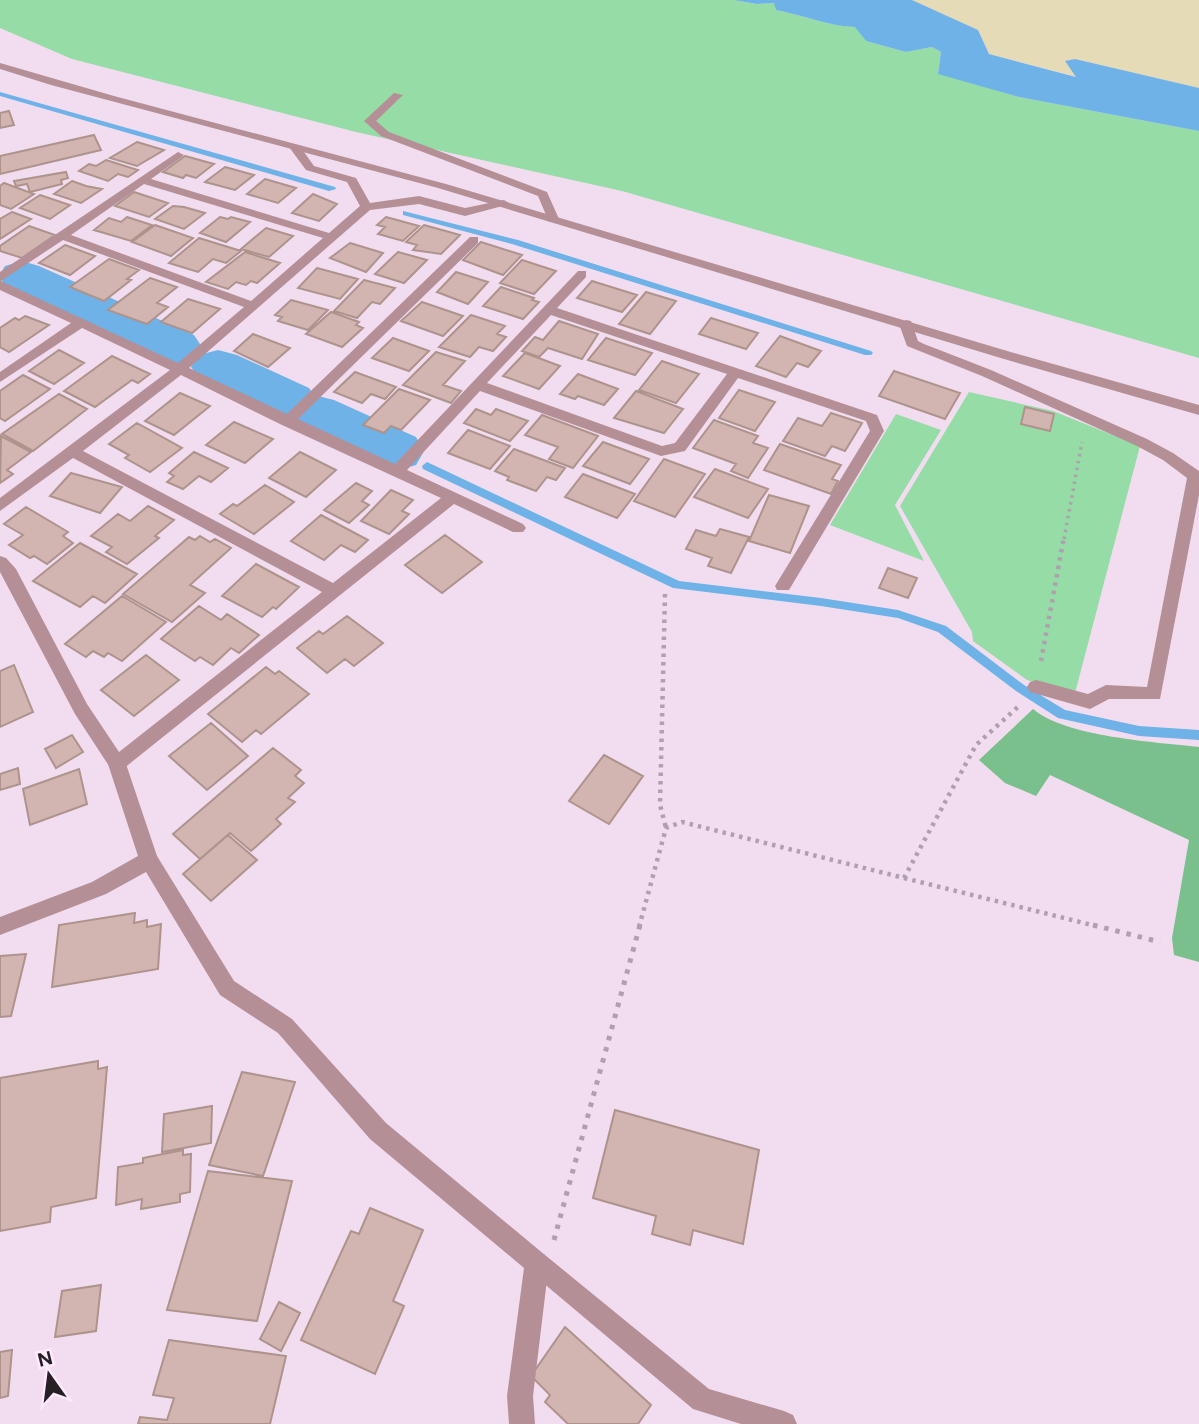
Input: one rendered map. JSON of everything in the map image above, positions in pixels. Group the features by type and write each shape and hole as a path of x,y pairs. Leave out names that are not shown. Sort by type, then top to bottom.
{"street":[{"path":"0,66 86,93 503,204 1072,375 1199,410"},
{"path":"398,95 369,121 385,134 543,194 553,219"},
{"path":"295,147 310,168 352,180 366,207"},
{"path":"0,278 178,155"},
{"path":"143,180 331,237"},
{"path":"0,506 178,371 366,207 419,200 465,212 503,204"},
{"path":"63,236 253,306"},
{"path":"287,422 474,240"},
{"path":"396,472 582,274"},
{"path":"0,285 178,371 518,528"},
{"path":"549,310 872,418 877,431 783,586"},
{"path":"0,378 79,324"},
{"path":"906,324 912,343 934,355 971,366 1087,420 1145,442 1176,460 1195,476 1154,694 1106,692 1090,702 1036,687"},
{"path":"480,385 661,451 680,447 736,373"},
{"path":"74,452 336,592"},
{"path":"117,764 452,498"},
{"path":"0,562 10,573 81,709 117,764 149,860 227,988 285,1026 379,1131 702,1400 784,1424"},
{"path":"0,926 99,888 149,860"},
{"path":"522,1424 520,1396 537,1263"}],"path":[{"path":"1036,687 1087,420"},
{"path":"537,1263 558,1235 666,828 660,805 665,594"},
{"path":"904,878 976,745 1023,702"},
{"path":"666,828 682,822 1160,942"}],"green space":[{"path":"0,0 733,0 757,4 775,3 776,10 835,25 856,27 866,41 906,52 932,47 941,52 938,73 1019,97 1199,131 1199,358 622,191 356,132 72,59 0,28"},
{"path":"969,392 1053,411 1140,446 1075,693 1027,680 973,641 972,632 900,506"},
{"path":"896,414 941,430 895,505 924,561 830,525"},
{"path":"1033,709 1067,726 1088,732 1199,747 1199,962 1174,955 1172,938 1189,840 1050,775 1036,796 1005,783 979,760"}],"sand":[{"path":"912,0 1199,0 1199,88 1075,59 1065,62 1078,77 989,54 978,30"}],"water":[{"path":"733,0 912,0 978,30 989,54 1076,77 1065,61 1075,59 1199,88 1199,131 1019,97 938,74 941,52 932,47 906,52 866,41 855,27 835,25 776,10 774,3 757,4"}],"building":[{"path":"9,111 14,125 0,128 0,113"},
{"path":"94,135 101,150 0,174 0,156"},
{"path":"137,142 164,150 137,166 110,158"},
{"path":"185,156 214,164 196,178 186,175 183,178 163,172"},
{"path":"106,160 138,170 128,177 118,174 108,181 79,171 89,164 96,166"},
{"path":"225,167 254,175 235,190 205,182"},
{"path":"66,172 68,178 61,180 62,184 30,192 27,184 16,186 14,181"},
{"path":"265,179 296,188 278,203 247,194"},
{"path":"72,181 102,189 81,203 54,194"},
{"path":"4,183 34,194 11,209 0,205 0,186"},
{"path":"134,192 168,203 149,217 115,206"},
{"path":"313,194 337,204 319,221 292,213"},
{"path":"40,195 70,205 50,219 20,208"},
{"path":"173,206 205,213 184,229 155,219"},
{"path":"12,212 31,219 0,239 0,219"},
{"path":"127,217 152,225 131,241 94,230 109,218 121,222"},
{"path":"220,217 250,222 226,242 200,233"},
{"path":"386,217 419,226 403,241 378,234 385,227 377,225"},
{"path":"155,225 193,238 171,256 132,242"},
{"path":"424,225 460,235 441,254 413,250 417,245 406,242"},
{"path":"29,226 55,235 22,258 0,251 0,246"},
{"path":"266,228 293,236 269,257 241,249"},
{"path":"199,238 241,251 226,263 213,259 198,272 169,263"},
{"path":"481,242 522,255 503,275 463,260"},
{"path":"350,243 383,253 366,272 330,258"},
{"path":"65,245 95,256 70,275 39,263"},
{"path":"245,252 280,263 257,283 251,281 246,285 236,282 228,289 206,282"},
{"path":"398,252 427,260 404,283 375,274"},
{"path":"109,259 139,270 127,279 131,280 104,301 70,287"},
{"path":"522,260 556,271 534,294 500,283"},
{"path":"317,268 358,279 340,299 298,288"},
{"path":"456,272 488,282 468,304 437,292"},
{"path":"150,278 177,287 157,303 168,307 147,324 108,310"},
{"path":"364,280 395,288 380,304 372,302 357,318 334,311"},
{"path":"592,281 637,295 622,312 577,298"},
{"path":"501,287 539,302 523,319 483,306"},
{"path":"646,292 676,301 650,334 619,324"},
{"path":"188,299 220,309 192,333 161,322"},
{"path":"291,300 328,310 308,330 278,321 282,317 275,315"},
{"path":"422,302 463,316 443,336 401,321"},
{"path":"331,312 359,322 356,325 363,328 342,347 306,334"},
{"path":"471,315 505,326 497,334 506,337 493,351 479,347 470,357 439,347"},
{"path":"25,316 49,325 9,352 0,347 0,328 15,318 19,320"},
{"path":"711,318 758,333 746,349 699,334"},
{"path":"559,321 598,334 582,359 548,348 539,357 522,351 535,337 543,340"},
{"path":"253,334 290,348 268,367 234,351"},
{"path":"780,336 821,351 808,367 797,363 786,377 756,366"},
{"path":"393,338 429,351 409,371 372,358"},
{"path":"606,338 652,353 635,375 588,360"},
{"path":"59,350 84,363 54,384 29,371"},
{"path":"436,352 465,361 443,385 461,391 451,403 403,385"},
{"path":"525,353 560,366 539,389 503,376"},
{"path":"112,356 150,374 138,383 132,380 95,407 64,391"},
{"path":"662,361 699,374 676,403 639,390"},
{"path":"894,371 960,393 945,419 879,396"},
{"path":"355,372 396,387 385,399 371,394 362,403 334,392"},
{"path":"578,374 618,389 604,405 578,396 575,399 560,394"},
{"path":"23,375 50,389 5,421 0,418 0,391"},
{"path":"399,389 430,400 401,430 391,426 384,433 363,425"},
{"path":"739,390 775,402 755,431 719,418"},
{"path":"636,391 683,409 664,433 614,418"},
{"path":"180,393 210,406 174,435 145,421"},
{"path":"59,394 87,409 33,451 2,434"},
{"path":"1025,407 1054,414 1050,431 1021,424"},
{"path":"476,409 491,415 496,409 528,421 510,441 464,423"},
{"path":"831,413 862,423 845,451 832,446 825,456 783,441 798,418 822,426"},
{"path":"542,415 598,436 573,468 549,459 558,447 525,435"},
{"path":"714,420 758,436 753,443 768,448 748,478 731,471 736,464 693,448"},
{"path":"234,422 273,439 245,463 206,445"},
{"path":"137,423 182,448 150,472 125,458 129,455 109,444"},
{"path":"468,430 510,446 490,469 448,453"},
{"path":"1,436 31,452 7,470 13,474 0,483"},
{"path":"603,442 649,459 630,484 583,466"},
{"path":"780,444 841,465 832,479 838,481 831,494 764,470"},
{"path":"514,449 565,468 556,480 547,477 536,491 507,480 509,477 495,471"},
{"path":"194,452 228,468 211,482 199,476 183,489 167,482 174,476 169,473"},
{"path":"300,452 336,470 306,497 269,478"},
{"path":"664,459 705,474 675,517 634,501"},
{"path":"715,469 768,489 748,518 694,497"},
{"path":"71,473 122,487 100,513 50,496"},
{"path":"583,474 635,494 617,518 565,497"},
{"path":"356,483 372,491 362,501 369,505 349,523 324,510"},
{"path":"265,485 294,502 254,534 220,514 233,504 237,506"},
{"path":"391,490 413,500 402,511 409,514 389,534 361,521"},
{"path":"769,495 809,506 790,553 749,541"},
{"path":"148,506 174,520 155,536 159,538 127,564 106,552 112,547 91,536 118,514 130,521"},
{"path":"26,507 68,532 63,536 73,543 47,564 34,556 30,558 9,545 23,535 4,524"},
{"path":"321,515 368,540 355,552 341,545 324,560 291,541"},
{"path":"720,529 749,537 731,573 708,566 712,558 686,549 696,530 716,536"},
{"path":"445,535 482,562 442,593 405,565"},
{"path":"200,536 210,542 215,539 231,548 190,585 205,593 172,622 123,594 189,537 195,540"},
{"path":"80,543 137,574 105,603 93,596 80,607 33,581"},
{"path":"256,564 299,587 276,609 273,607 262,617 222,596"},
{"path":"888,568 917,578 908,598 879,588"},
{"path":"122,596 166,622 122,661 108,653 104,657 93,651 86,657 65,644"},
{"path":"199,606 221,620 227,614 259,635 239,653 231,648 213,665 200,657 195,661 161,639"},
{"path":"347,616 383,643 354,666 345,659 327,673 297,648 319,631 323,634"},
{"path":"146,655 179,680 134,716 101,690"},
{"path":"14,665 33,712 0,727 0,671"},
{"path":"266,667 275,674 279,671 309,694 261,734 256,730 242,742 208,714"},
{"path":"211,723 248,756 207,790 169,756"},
{"path":"72,735 83,752 56,768 45,749"},
{"path":"273,748 301,770 295,776 304,783 288,798 295,802 276,819 281,824 251,851 230,833 200,859 173,834"},
{"path":"604,755 643,776 609,824 569,801"},
{"path":"18,768 20,784 0,790 0,774"},
{"path":"79,769 87,804 30,825 23,789"},
{"path":"228,835 257,860 211,901 183,874"},
{"path":"135,913 134,923 147,920 147,927 161,924 158,969 52,987 59,925"},
{"path":"26,954 11,1016 0,1017 0,956"},
{"path":"98,1061 98,1069 107,1067 96,1198 51,1207 50,1222 0,1231 0,1078"},
{"path":"242,1072 295,1082 263,1176 209,1165"},
{"path":"212,1106 211,1143 162,1152 164,1114"},
{"path":"615,1110 759,1150 743,1244 693,1230 690,1245 652,1234 656,1216 593,1198"},
{"path":"183,1150 183,1155 191,1154 190,1192 180,1194 180,1202 141,1209 142,1199 116,1205 118,1167 143,1163 143,1158"},
{"path":"208,1171 292,1181 257,1321 167,1310"},
{"path":"370,1208 423,1230 393,1301 404,1306 375,1374 301,1340 351,1231 359,1234"},
{"path":"101,1285 96,1331 55,1337 62,1291"},
{"path":"279,1302 300,1313 281,1351 260,1339"},
{"path":"565,1327 651,1405 638,1424 568,1424 545,1402 550,1395 531,1376"},
{"path":"169,1340 286,1356 270,1424 138,1424 140,1417 167,1420 174,1398 153,1395"},
{"path":"12,1350 8,1396 0,1398 0,1352"}],"waterway":[{"path":"0,94 332,189"},
{"path":"406,213 515,242 868,353"},
{"path":"22,276 176,347"},
{"path":"218,367 290,401"},
{"path":"315,413 396,451"},
{"path":"427,466 677,585 898,614 942,629 1020,688 1062,714 1139,731 1199,735"}]}
